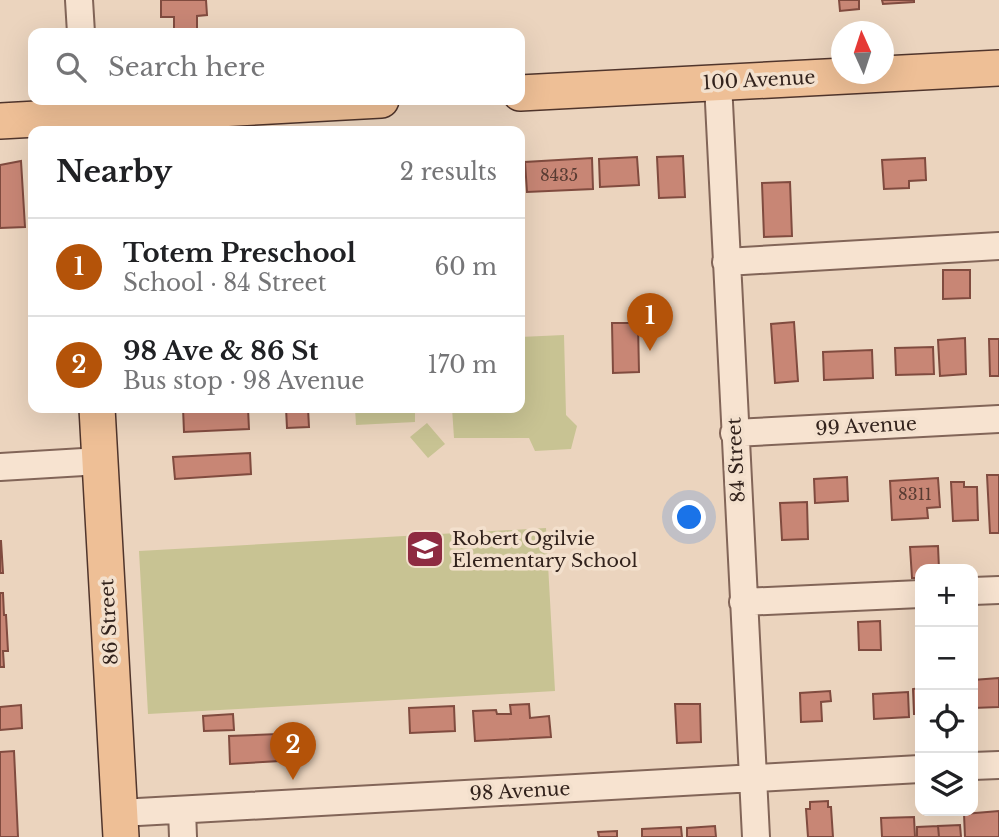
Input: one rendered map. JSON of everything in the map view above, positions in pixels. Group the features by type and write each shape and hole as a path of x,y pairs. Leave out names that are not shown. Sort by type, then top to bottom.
{"main road":[{"name":"100 Avenue","path":"525,93 999,68"},
{"path":"0,121 288,105"},
{"name":"86 Street","path":"97,413 120,825"}],"street":[{"path":"79,0 81,28"},
{"name":"84 Street","path":"718,83 756,837"},
{"path":"726,262 999,246"},
{"name":"99 Avenue","path":"734,433 999,419"},
{"path":"0,467 100,461"},
{"path":"978,591 999,590"},
{"path":"743,602 915,594"},
{"path":"978,766 999,765"},
{"name":"98 Avenue","path":"120,825 182,810 915,769"},
{"path":"182,810 183,837"}],"shaded area":[{"path":"564,335 566,415 577,426 571,449 535,451 529,438 454,438 452,413 525,413 525,337"},
{"path":"355,413 415,413 415,422 356,425"},
{"path":"427,423 445,444 428,458 410,437"},
{"path":"546,528 555,691 148,714 139,551"}],"building":[{"path":"161,0 206,0 207,15 197,16 197,28 174,28 174,17 161,17"},
{"path":"839,0 859,0 859,9 840,11"},
{"path":"882,0 914,0 914,2 883,4"},
{"path":"683,156 685,197 659,198 657,157"},
{"path":"637,157 639,185 600,187 599,159"},
{"path":"592,158 593,189 527,192 525,162"},
{"path":"925,158 926,180 909,181 909,188 884,189 882,160"},
{"path":"21,161 25,227 0,228 0,165"},
{"path":"790,182 792,236 764,237 762,183"},
{"path":"943,270 970,270 970,298 943,299"},
{"path":"794,322 798,381 775,383 771,324"},
{"path":"612,323 638,323 639,372 613,373"},
{"path":"965,338 966,374 940,376 938,340"},
{"path":"989,339 999,339 999,376 990,376"},
{"path":"933,347 934,374 896,375 895,348"},
{"path":"872,350 873,378 824,380 823,352"},
{"path":"183,413 248,413 249,429 184,432"},
{"path":"286,413 308,413 309,427 287,428"},
{"path":"250,453 251,474 175,479 173,457"},
{"path":"987,475 999,475 999,533 990,533"},
{"path":"847,477 848,501 815,503 814,479"},
{"path":"938,478 940,507 927,508 928,518 892,520 890,481"},
{"path":"951,482 964,482 964,487 977,487 978,520 953,521"},
{"path":"807,502 808,539 782,540 780,503"},
{"path":"1,541 3,573 0,573"},
{"path":"938,546 939,564 915,564 915,578 912,578 910,547"},
{"path":"0,593 3,593 8,651 3,651 4,667 0,667"},
{"path":"880,621 881,650 859,650 858,622"},
{"path":"999,678 999,707 978,708 978,680"},
{"path":"915,689 915,714 914,714"},
{"path":"830,691 831,701 821,702 822,721 801,722 800,693"},
{"path":"908,692 909,717 874,719 873,694"},
{"path":"529,704 530,718 549,716 551,737 475,741 473,711 496,710 497,714 511,714 510,705"},
{"path":"675,704 700,704 701,742 677,743"},
{"path":"21,705 22,728 0,730 0,707"},
{"path":"454,706 455,731 410,733 409,708"},
{"path":"233,714 234,730 204,731 203,716"},
{"path":"278,734 280,761 230,764 229,736"},
{"path":"14,751 18,837 0,837 0,752"},
{"path":"828,801 828,807 831,807 833,837 808,837 806,809 810,809 810,802"},
{"path":"999,811 999,837 965,837 964,816 978,816 978,813"},
{"path":"914,817 915,837 882,837 881,818"},
{"path":"960,825 961,837 939,837 938,826"},
{"path":"715,826 716,837 687,837 687,828"},
{"path":"938,826 939,837 917,837 917,827"},
{"path":"681,827 682,837 642,837 642,829"},
{"path":"617,831 617,837 599,837 598,832"}],"place":[{"name":"Totem Preschool","path":"650,351"},
{"name":"Robert Ogilvie Elementary School","path":"425,549"},
{"name":"98 Ave & 86 St","path":"293,780"}]}
